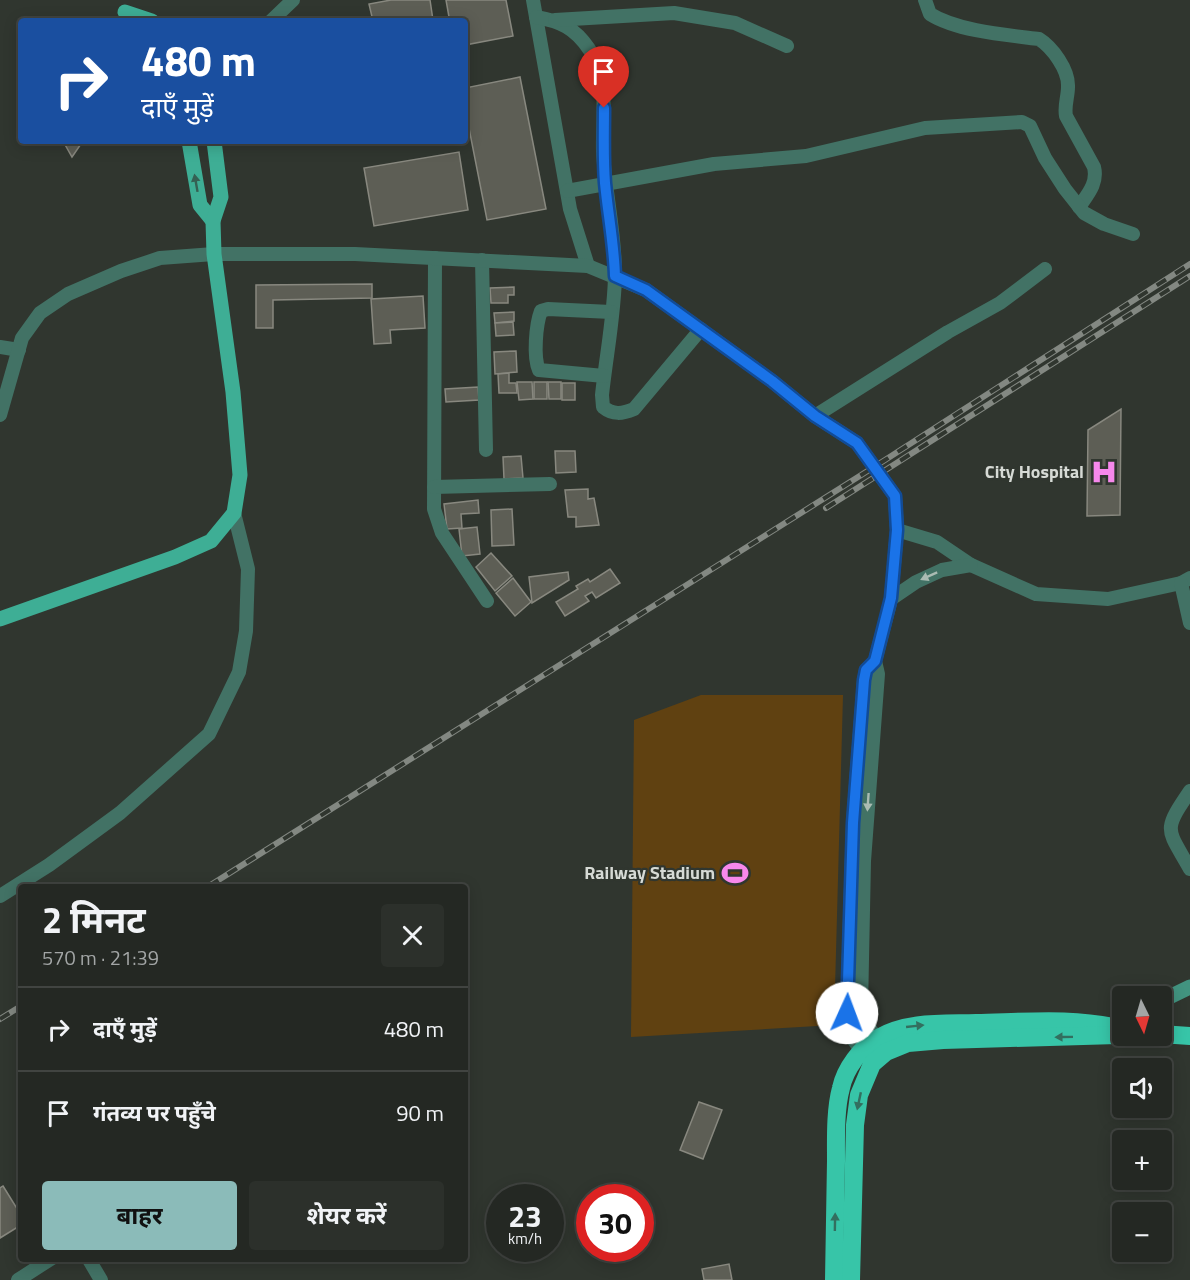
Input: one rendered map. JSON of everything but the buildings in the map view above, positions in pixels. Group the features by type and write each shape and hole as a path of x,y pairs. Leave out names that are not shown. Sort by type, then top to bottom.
{"highway":[{"path":"834,1280 836,1139 841,1088 847,1072 881,1045 1108,1030"},
{"path":"1172,1035 1190,1036"},
{"path":"851,1280 855,1125 867,1057"}],"main road":[{"path":"123,11 143,18"},
{"path":"190,144 200,205 213,220"},
{"path":"0,619 175,557 211,541 234,513 240,475 233,392 214,254 213,220 221,197 214,144"}],"street":[{"path":"274,18 293,0"},
{"path":"533,0 570,209 588,266"},
{"path":"925,0 930,14 938,19 999,33 1039,39 1048,45 1066,75 1069,85 1066,116 1094,167 1096,175 1094,184 1079,207"},
{"path":"536,17 555,20 674,13 735,23 787,46"},
{"path":"555,20 573,30 590,50 600,73 604,95 605,186 615,276 602,395 603,407 610,413 625,413 634,409 700,329"},
{"path":"567,191 605,186 665,172 714,164 806,156 925,128 1022,122 1030,126 1045,158 1084,213 1104,224 1133,234"},
{"path":"0,415 22,338 40,313 68,294 121,271 160,258 214,254 355,254 588,266 646,290 772,381 815,416 857,443 895,496 897,530 891,598 875,661 878,674 864,861 861,1008 866,1023 881,1045"},
{"path":"435,258 434,509 442,533 488,601"},
{"path":"482,260 486,450"},
{"path":"815,416 948,332 1000,303 1045,269"},
{"path":"604,376 538,370 535,363 538,318 541,311 548,309 611,312"},
{"path":"0,347 19,350"},
{"path":"434,487 550,484"},
{"path":"19,884 120,813 209,734 239,672 246,631 248,568 234,513"},
{"path":"897,530 937,542 971,566 1036,594 1108,599 1185,580 1190,623"},
{"path":"891,598 916,582 942,570 971,566"},
{"path":"867,1057 850,1035 847,1013 853,823 864,680 866,670 875,661"},
{"path":"1190,791 1171,818 1169,828 1190,869"},
{"path":"0,896 18,885"},
{"path":"1172,995 1190,987"},
{"path":"18,1280 46,1262"},
{"path":"90,1262 101,1280"}],"shaded area":[{"name":"Railway Stadium","path":"701,695 843,695 834,1025 631,1037 634,720"}],"railway":[{"path":"212,884 885,460 1190,264"},
{"path":"826,508 1190,276"},
{"path":"0,1019 18,1008"}],"place":[{"name":"City Hospital","path":"1104,472"},
{"name":"Railway Stadium","path":"735,873"}],"route":[{"path":"604,108 605,186 615,276 646,290 772,381 815,416 857,443 895,496 897,530 891,598 875,661 866,670 864,680 853,823 847,1013"}]}
